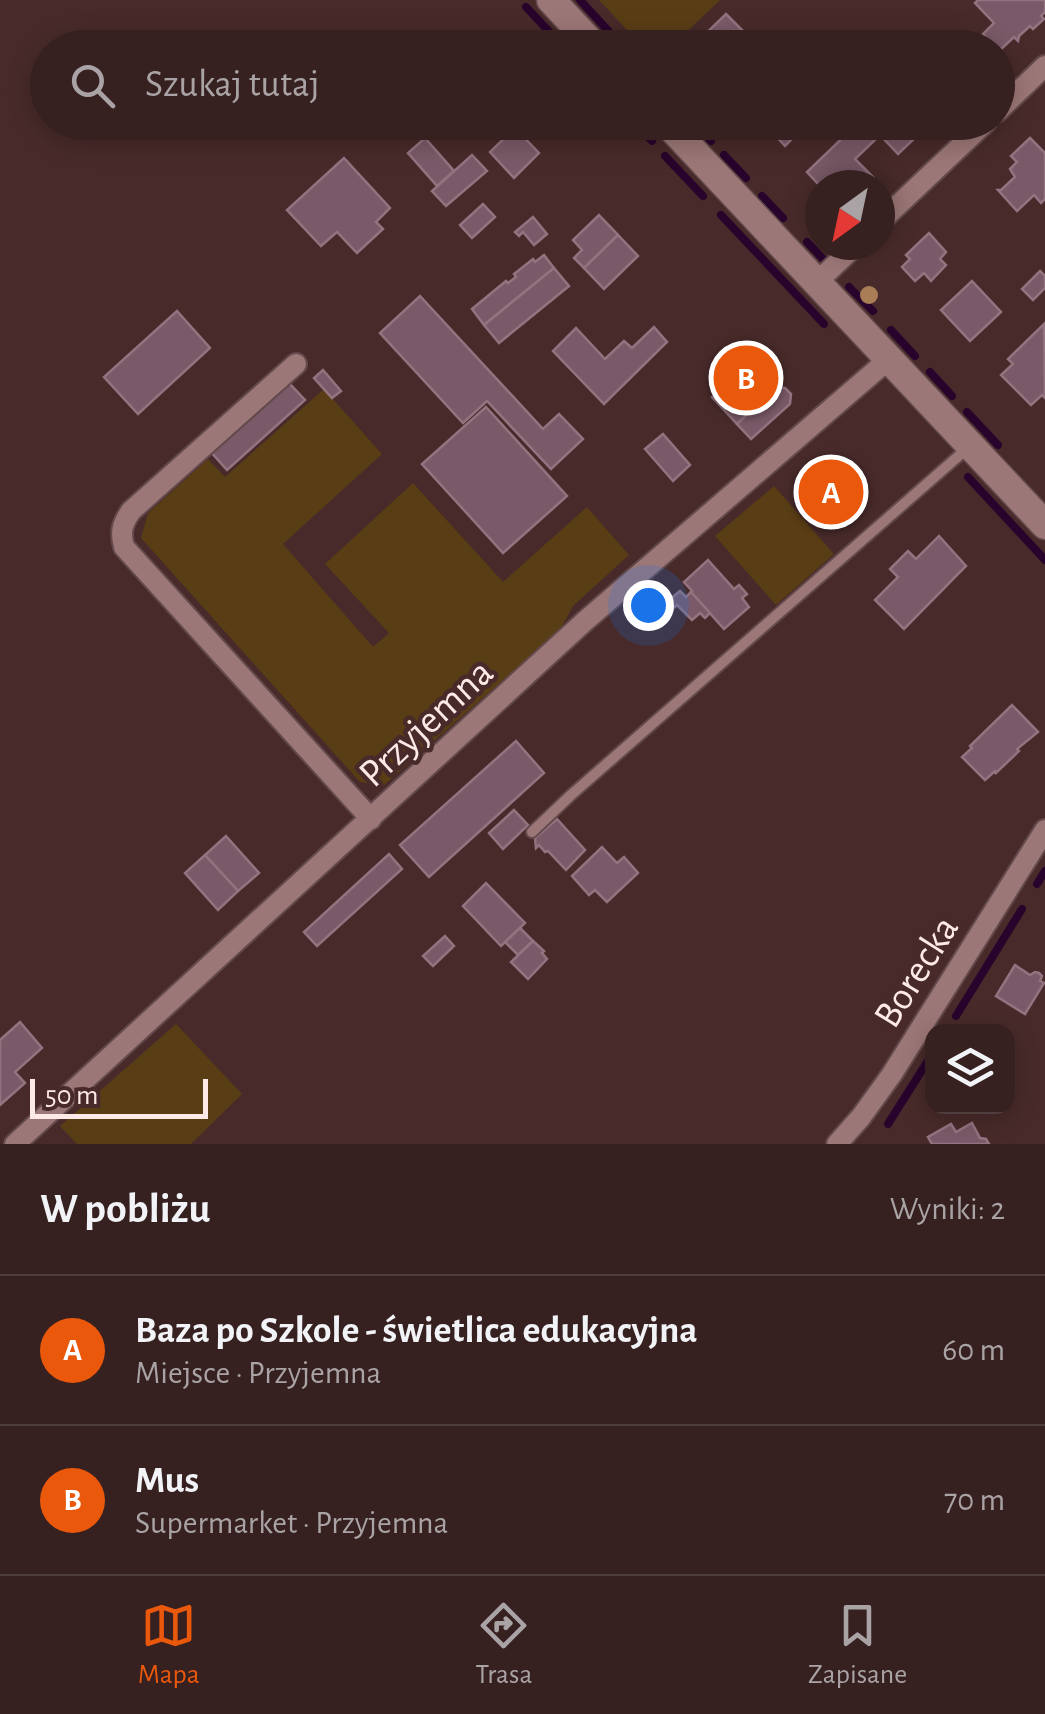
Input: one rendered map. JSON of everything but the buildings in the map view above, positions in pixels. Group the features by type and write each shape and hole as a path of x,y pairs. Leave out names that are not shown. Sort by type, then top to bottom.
{"street":[{"path":"551,0 579,30"},
{"path":"1015,95 1045,66"},
{"path":"683,140 1045,525"},
{"path":"895,208 967,140"},
{"path":"817,282 840,260"},
{"name":"Przyjemna","path":"16,1144 586,621 889,358"},
{"path":"296,364 131,511 120,535 124,547 371,820"},
{"name":"Borecka","path":"837,1144 892,1074 1045,830"}],"lane":[{"path":"532,832 970,446"}],"shaded area":[{"path":"599,0 720,0 689,30 627,30"},
{"path":"324,389 382,454 283,544 373,647 389,633 325,564 413,483 503,582 587,507 629,555 573,606 560,630 383,786 360,782 141,538 148,513 208,459 225,477"},
{"path":"774,486 834,554 776,605 715,536"},
{"path":"176,1024 242,1094 191,1144 77,1144 60,1126"}],"waterway":[{"path":"580,0 608,30"},
{"path":"526,7 548,30"},
{"path":"724,155 746,178"},
{"path":"665,156 703,196"},
{"path":"762,196 783,218"},
{"path":"721,215 824,324"},
{"path":"849,287 873,311"},
{"path":"891,330 915,356"},
{"path":"930,372 952,396"},
{"path":"967,412 998,445"},
{"path":"968,477 1045,560"},
{"path":"1037,884 1045,871"},
{"path":"956,1016 1022,909"},
{"path":"888,1124 925,1065"}],"place":[{"name":"Mus","path":"746,378"},
{"name":"Baza po Szkole - świetlica edukacyjna","path":"831,492"}]}
